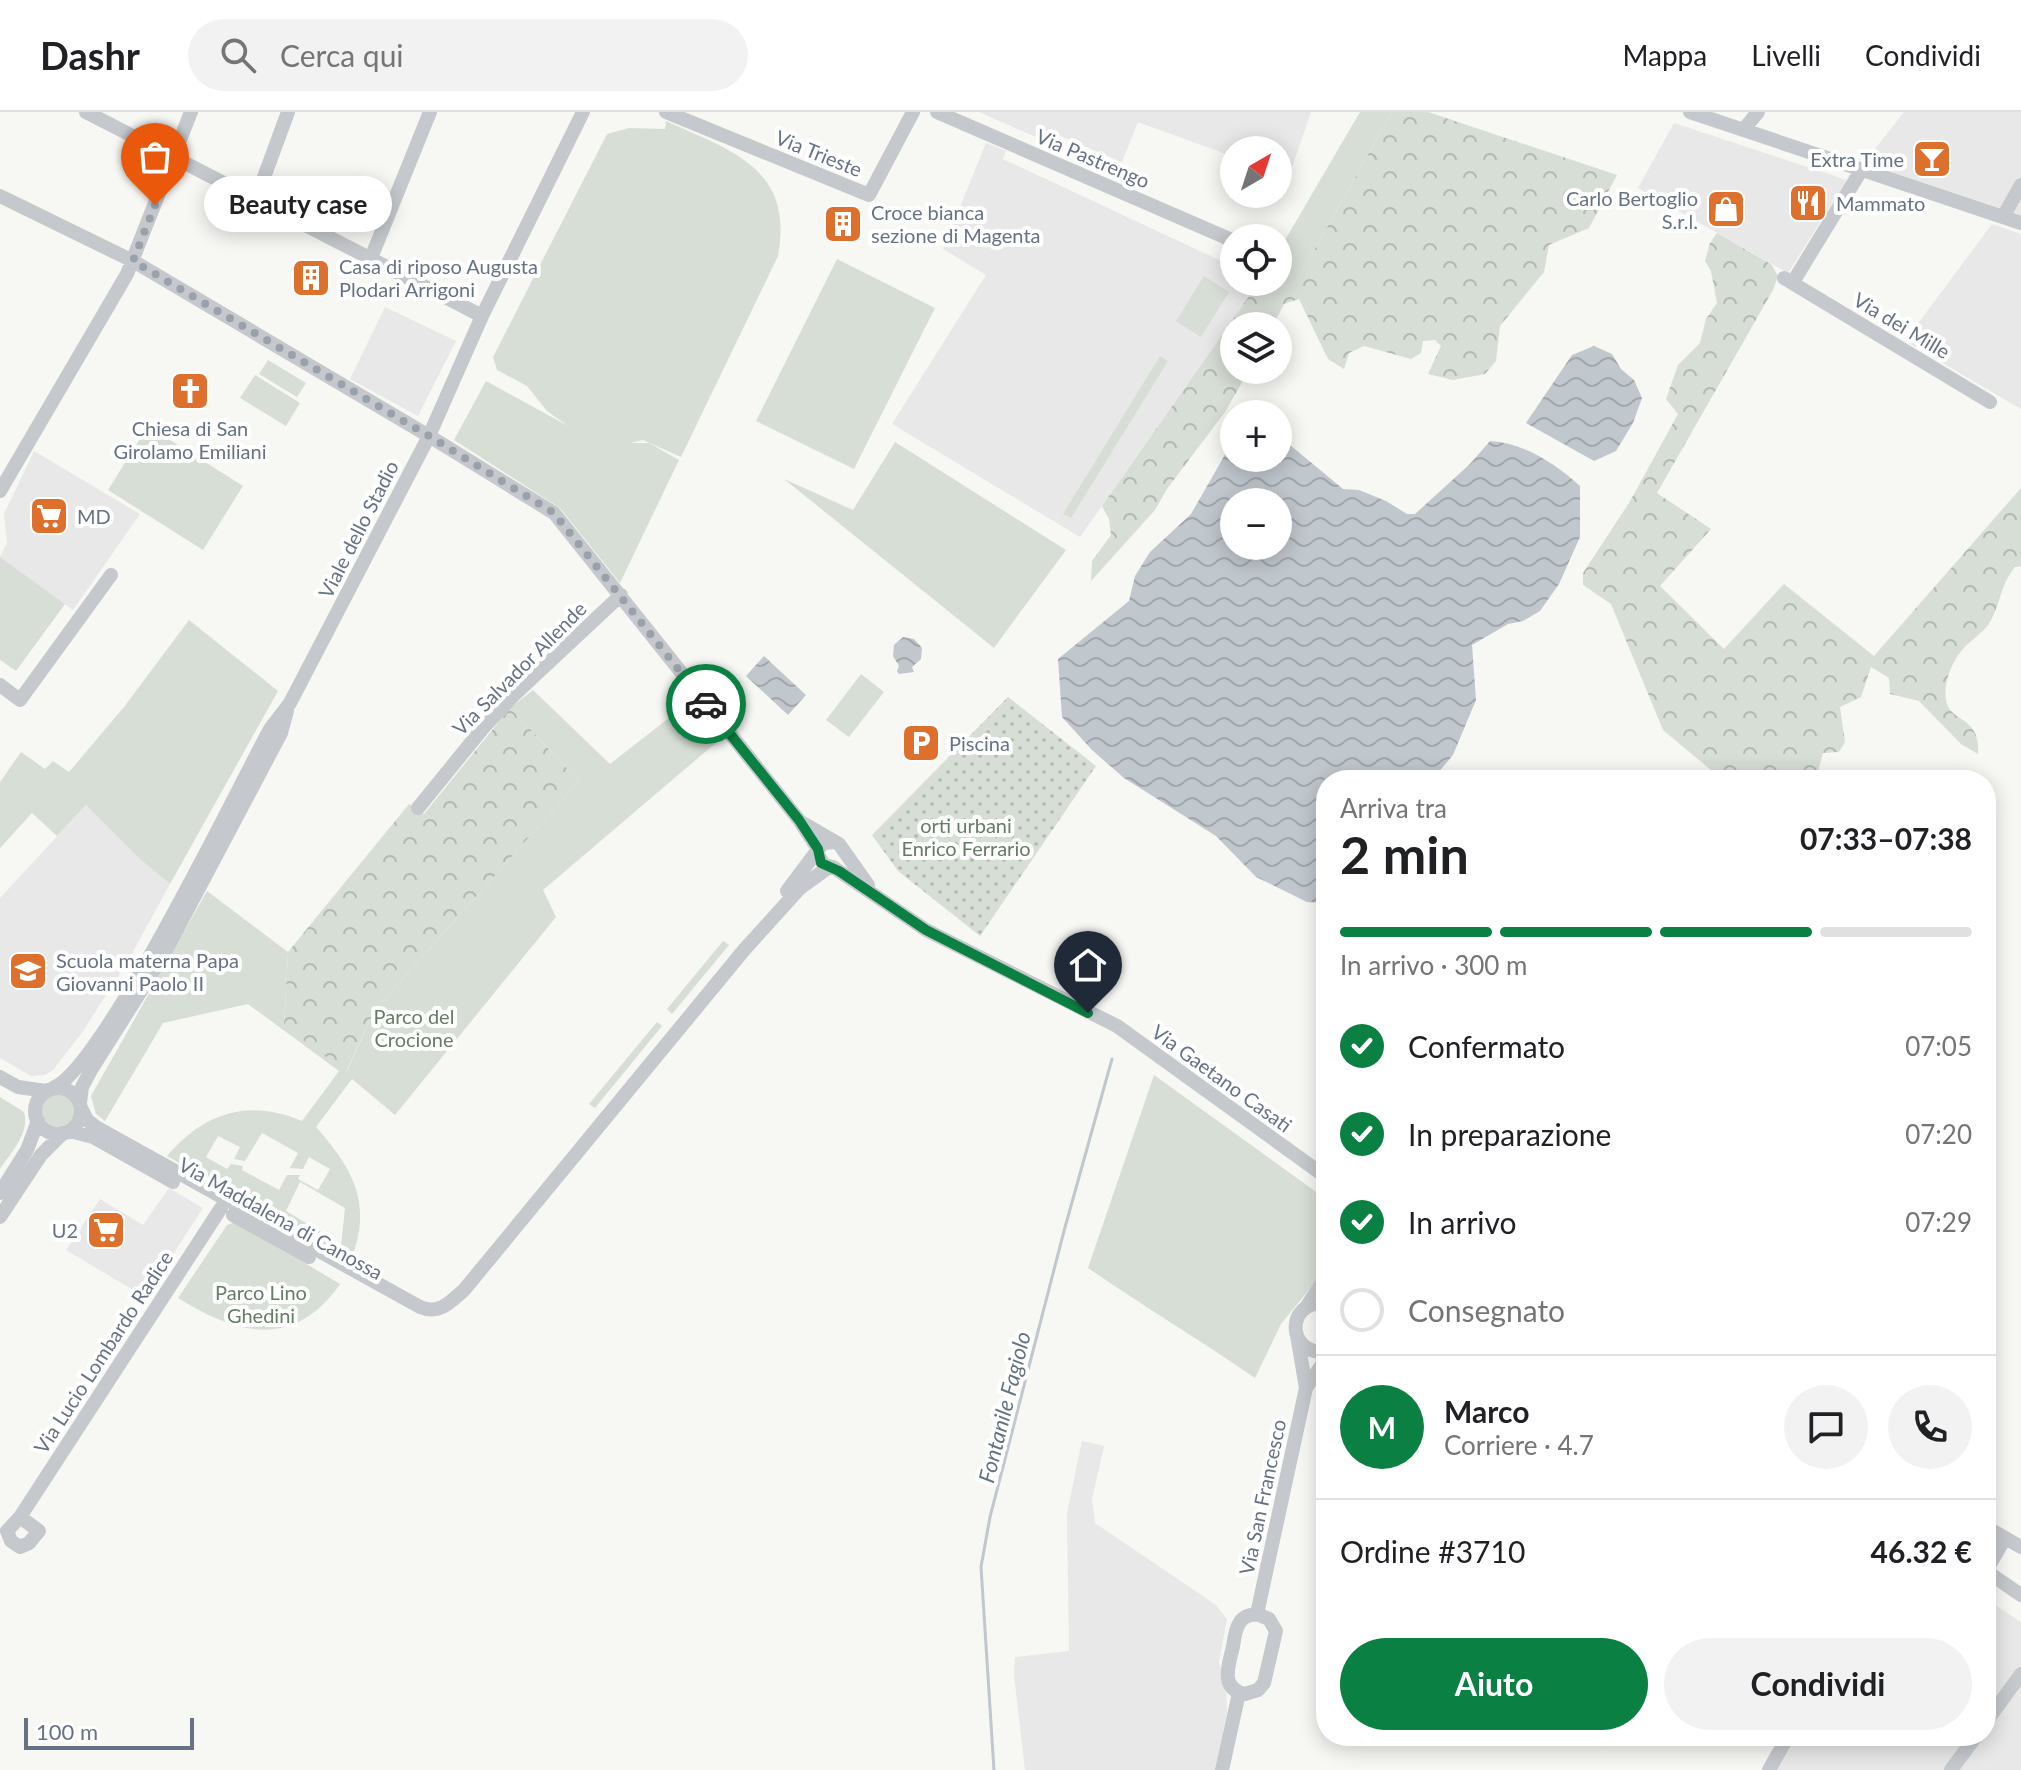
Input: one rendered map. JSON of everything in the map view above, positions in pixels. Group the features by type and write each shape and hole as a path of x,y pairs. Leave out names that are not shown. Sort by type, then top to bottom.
{"street":[{"path":"86,112 482,316"},
{"path":"0,491 133,261 191,112"},
{"path":"256,199 288,112"},
{"path":"371,258 430,112"},
{"name":"Viale dello Stadio","path":"0,1193 27,1150 37,1115 37,1102 76,1070 119,1007 270,729 290,703 429,436 482,316 583,112"},
{"name":"Via Trieste","path":"666,112 869,195 913,112"},
{"name":"Via Pastrengo","path":"937,112 1220,235"},
{"path":"1690,112 2021,223"},
{"path":"1744,129 1758,112"},
{"name":"Via dei Mille","path":"1862,169 1788,280 1990,402"},
{"path":"2003,217 2021,185"},
{"name":"Via Gaetano Casati","path":"0,196 133,261 554,513 799,820 821,863 975,957 1117,1026 1316,1170"},
{"path":"0,685 20,700 111,575"},
{"name":"Via Salvador Allende","path":"418,808 513,696 621,595"},
{"name":"Viale dello Stadio","path":"0,1217 41,1155 80,1118 82,1087 163,956 281,733 290,703"},
{"name":"Via Gaetano Casati","path":"799,820 840,846 882,901"},
{"path":"817,851 828,841 840,846 841,862 831,867"},
{"name":"Via Maddalena di Canossa","path":"744,950 817,851"},
{"name":"Via Maddalena di Canossa","path":"81,1106 87,1120 96,1127 198,1185 281,1242 413,1313 431,1318 449,1313 464,1290 744,950 800,888 831,867"},
{"path":"0,1077 18,1087 69,1090 81,1106"},
{"path":"18,1087 46,1130 66,1132"},
{"name":"Via Maddalena di Canossa","path":"66,1132 93,1137 164,1177 262,1220 430,1311 441,1309 464,1290"},
{"path":"156,1161 165,1172 164,1177 175,1177 198,1185"},
{"name":"Via Lucio Lombardo Radice","path":"20,1517 218,1201"},
{"path":"281,1242 293,1241 331,1258 380,1295"},
{"name":"Via San Francesco","path":"1222,1770 1239,1693 1228,1683 1227,1670 1240,1622 1257,1614 1306,1388 1297,1318 1316,1292"},
{"path":"1307,1306 1316,1303"},
{"path":"1297,1335 1306,1349 1316,1352"},
{"name":"Via San Francesco","path":"1306,1388 1316,1374"},
{"path":"1996,1533 2021,1547"},
{"path":"1996,1554 2005,1538"},
{"path":"1996,1578 2021,1595"},
{"path":"1239,1693 1258,1690 1266,1676 1276,1631 1269,1619 1257,1614"},
{"path":"1996,1708 2021,1674"},
{"path":"1769,1770 1782,1746"},
{"path":"1951,1770 1969,1746"}],"shaded area":[{"path":"979,112 1311,112 1292,167 1292,136 1220,136 1220,152 1138,122 1122,162 1060,136 1054,145"},
{"path":"1904,112 2021,112 2021,215 1864,163"},
{"path":"1674,123 1847,180 1788,273 1638,188"},
{"path":"986,143 1006,151 1003,159 1220,260 1220,296 1249,296 1238,312 1220,312 1220,338 1080,537 892,424 986,275 943,249"},
{"path":"1992,224 2021,234 2021,409 1905,341"},
{"path":"385,307 456,341 418,416 350,379"},
{"path":"34,451 140,514 73,610 0,557 7,543 4,514"},
{"path":"86,805 170,884 129,959 83,1031 53,1070 45,1075 31,1076 0,1058 0,898"},
{"path":"169,1188 203,1208 145,1297 66,1250 100,1199 143,1225"},
{"path":"1082,1441 1104,1446 1092,1499 1095,1523 1216,1605 1227,1619 1219,1662 1226,1687 1227,1713 1215,1770 1025,1770 1014,1675 1015,1657 1069,1651 1067,1513"},
{"path":"1996,1606 2021,1622 2021,1770 1775,1770 1788,1746 1996,1746"}],"green space":[{"path":"1360,112 1392,112 1297,281 1292,283 1292,228"},
{"path":"1392,112 1428,112 1617,175 1589,228 1549,245 1544,272 1500,326 1496,361 1485,374 1453,380 1428,374 1441,346 1435,340 1423,341 1421,353 1411,359 1364,346 1349,353 1344,369 1328,359 1299,299 1284,304 1280,312 1238,312 1249,296 1292,296 1292,283 1297,281"},
{"path":"666,121 735,154 753,167 767,183 777,202 780,226 778,256 681,457 643,440 630,443 649,443 679,460 620,583 560,508 454,440 486,381 568,426 547,411 527,386 497,370 493,357 607,134 629,128 665,129"},
{"path":"1717,233 1771,264 1778,276 1773,290 1657,493 1711,529 1660,586 1724,649 1784,584 1874,656 2021,488 2021,566 2015,567 2010,574 1988,625 1958,655 1946,685 1948,707 1975,732 1978,754 1961,744 1919,701 1890,694 1889,678 1871,667 1861,697 1840,707 1845,742 1839,752 1823,753 1818,770 1711,770 1663,730 1611,604 1583,585 1583,573 1629,503 1678,414 1666,399 1678,365 1700,343 1706,319 1717,303 1711,271 1705,261 1710,243"},
{"path":"837,259 935,308 854,469 756,421"},
{"path":"1204,276 1220,286 1220,296 1227,296 1201,337 1176,321"},
{"path":"1220,338 1220,384 1241,384 1232,400 1220,400 1220,419 1155,510 1091,581 1092,561 1111,535 1109,519 1102,506"},
{"path":"1160,356 1168,361 1071,518 1063,514"},
{"path":"268,360 306,383 297,397 259,374"},
{"path":"255,375 300,403 286,426 240,398"},
{"path":"148,426 243,486 203,550 108,490"},
{"path":"895,442 1066,550 994,648 784,479 853,510"},
{"path":"0,557 65,604 16,671 0,660"},
{"path":"189,620 278,691 170,884 86,805 57,836 32,813 0,848 0,782 21,752 45,769 53,761 69,772 124,707"},
{"path":"861,674 884,692 849,737 826,720"},
{"name":"Parco del Crocione","path":"533,690 610,764 688,703 718,741 543,890 556,917 395,1115 352,1079 316,1127 340,1157 356,1188 360,1221 351,1260 340,1254 345,1208 300,1182 286,1211 331,1238 328,1247 167,1156 196,1129 228,1114 263,1111 302,1121 339,1071 248,1004 163,1023 105,1121 96,1114 91,1096 207,891 288,952 284,1026 347,1071 374,1011 579,781 510,708","holes":["262,1133 298,1153 290,1168 303,1169 309,1157 330,1169 318,1190 298,1179 300,1175 287,1175 279,1190 242,1170 243,1166 231,1164 227,1169 206,1157 218,1136 240,1147 234,1159 245,1161"]},
{"name":"orti urbani Enrico Ferrario","path":"1008,697 1096,766 980,936 898,871 872,835"},
{"path":"510,708 579,781 374,1011 346,1072 284,1026 288,952 409,804 424,814"},
{"path":"723,941 729,945 672,1014 667,1009"},
{"path":"657,1022 662,1026 595,1108 589,1104"},
{"path":"1154,1075 1316,1192 1316,1281 1281,1324 1255,1378 1088,1268"},
{"path":"59,1091 72,1096 77,1109 72,1122 59,1127 46,1122 41,1109 46,1096"},
{"path":"0,1097 24,1112 25,1120 18,1142 0,1169"},
{"name":"Parco Lino Ghedini","path":"236,1222 340,1284 322,1305 304,1319 284,1327 264,1330 222,1321 178,1298 227,1225"}],"water":[{"path":"1594,346 1612,354 1621,369 1634,380 1642,398 1633,423 1616,451 1594,461 1526,423 1572,355"},
{"path":"1490,441 1527,450 1580,486 1580,537 1559,584 1540,611 1523,621 1508,624 1472,645 1476,700 1453,755 1440,770 1316,770 1316,902 1307,902 1256,877 1216,836 1124,778 1092,750 1062,717 1058,659 1129,601 1135,576 1150,552 1191,514 1220,463 1220,472 1292,472 1292,447 1343,489 1359,490 1407,514 1415,514 1470,464"},
{"path":"903,637 914,639 922,648 921,659 912,667 914,672 899,674 899,666 893,656 894,645"},
{"path":"764,656 806,695 788,715 746,676"}],"waterway":[{"name":"Fontanile Fagiolo","path":"994,1770 981,1567 990,1517 1112,1059"}],"way so far":[{"path":"155,205 133,261 554,513 706,704"}],"place":[{"name":"Extra Time","path":"1932,159"},
{"name":"Mammato","path":"1808,203"},
{"name":"Beauty case","path":"155,205"},
{"name":"Carlo Bertoglio S.r.l.","path":"1726,209"},
{"name":"Croce bianca sezione di Magenta","path":"843,224"},
{"name":"Casa di riposo Augusta Plodari Arrigoni","path":"311,278"},
{"name":"Chiesa di San Girolamo Emiliani","path":"190,391"},
{"name":"MD","path":"49,516"},
{"name":"Piscina","path":"921,743"},
{"name":"Scuola materna Papa Giovanni Paolo II","path":"28,971"},
{"name":"U2","path":"106,1230"}],"route":[{"path":"706,704 799,820 818,849 821,863 833,867 926,930 1088,1013"}]}
